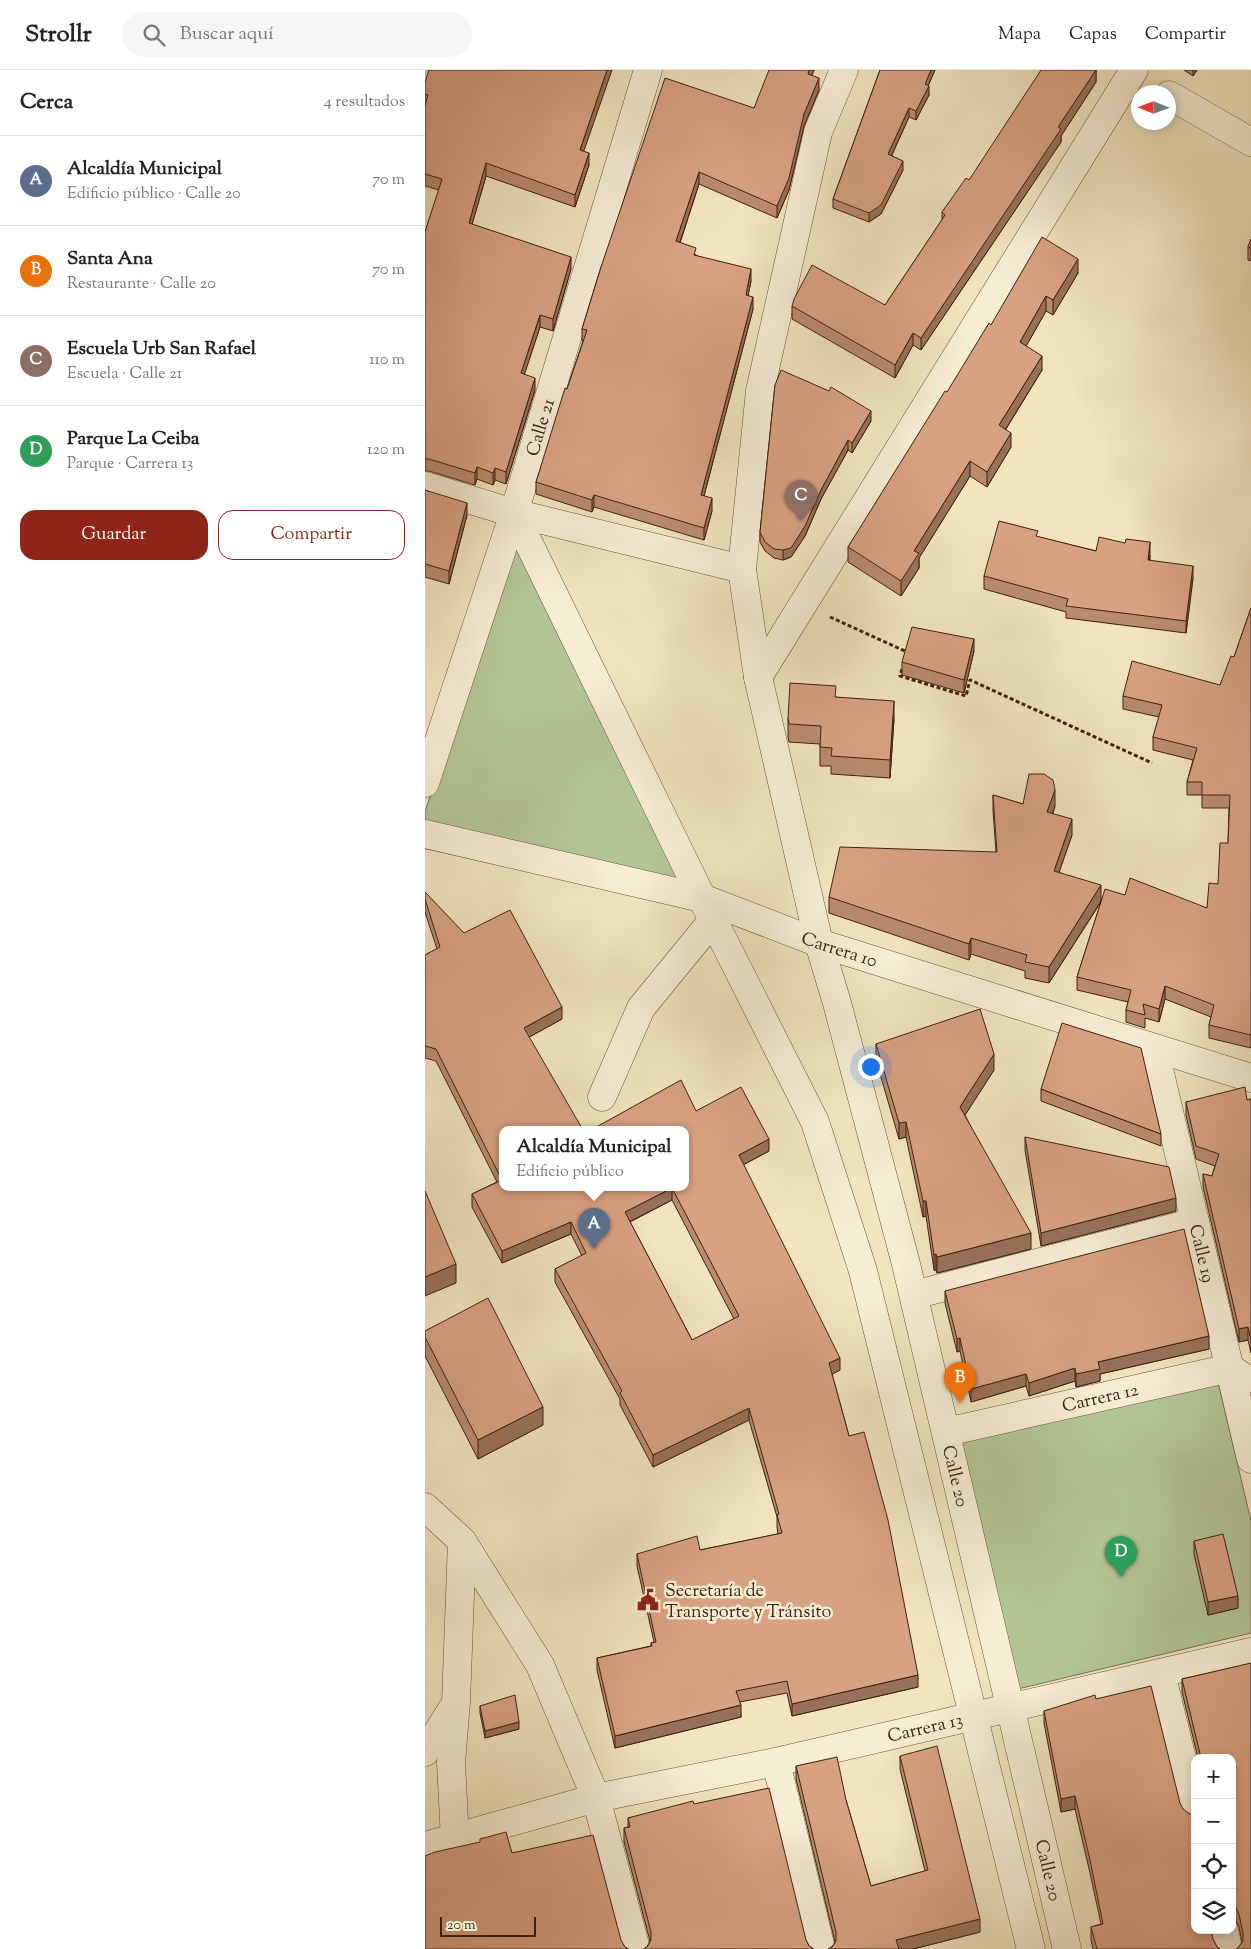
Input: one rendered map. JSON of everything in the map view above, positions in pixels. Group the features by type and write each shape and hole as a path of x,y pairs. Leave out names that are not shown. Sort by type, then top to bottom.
{"street":[{"name":"Calle 21","path":"425,783 514,513 648,70"},
{"name":"Calle 20","path":"844,70 818,132 760,390 741,568 758,677 819,943 837,1003 913,1295 1067,1949"},
{"path":"758,677 1129,71 1152,85"},
{"path":"1176,99 1251,142"},
{"path":"425,486 514,513 741,568"},
{"name":"Calle 20","path":"514,513 707,909 815,1122 863,1271 1031,1949"},
{"name":"Carrera 10","path":"425,834 707,909 1251,1078"},
{"path":"602,1097 641,1008 707,909"},
{"name":"Calle 19","path":"1153,1048 1195,1222 1241,1375 1251,1459"},
{"path":"913,1295 1195,1222"},
{"name":"Carrera 12","path":"946,1432 1241,1375"},
{"path":"425,1508 462,1541 540,1665 596,1798 636,1949"},
{"path":"455,1839 451,1763 456,1702 462,1541"},
{"name":"Carrera 13","path":"425,1846 596,1798 776,1762 1251,1652"},
{"path":"1161,1673 1192,1799"},
{"path":"425,1752 456,1702"},
{"path":"776,1762 821,1949"},
{"path":"1225,1934 1228,1949"}],"path":[{"path":"803,604 907,652 905,660"},
{"path":"903,668 901,676 966,696 970,680 1152,763"}],"green space":[{"path":"515,538 687,885 425,825 425,812"},
{"path":"1218,1382 1251,1521 1251,1633 1018,1689 960,1443"}],"building":[{"path":"429,70 607,70 580,150 589,153 575,195 486,163 469,223 571,257 553,319 540,315 521,373 535,378 506,472 495,468 493,473 477,467 475,473 425,459 425,232 442,179 425,174 425,106 428,95 425,94 425,82"},
{"path":"769,70 809,70 808,74 819,78 804,114 789,178 777,206 699,172 676,241 696,248 694,255 751,269 746,295 753,297 701,495 712,498 704,528 594,495 592,500 536,482 565,388 567,389 587,330 582,329 601,267 665,78 754,108"},
{"path":"880,70 931,70 925,84 929,86 916,111 909,108 888,154 903,161 881,205 869,213 833,199"},
{"path":"1041,70 1096,70 1058,127 1061,129 921,338 913,333 895,365 792,306 812,265 885,305 945,215 942,212 966,178 969,180"},
{"path":"1042,237 1078,259 1053,300 1046,296 1020,342 1042,356 999,425 1011,433 987,472 970,461 914,551 919,553 901,581 848,547 945,391 947,392 989,323 991,325"},
{"path":"781,370 829,391 831,387 871,411 852,443 848,440 821,490 805,526 791,548 783,550 774,549 765,542 760,532 775,385"},
{"path":"425,490 467,503 449,571 425,564"},
{"path":"999,521 1038,531 1036,536 1096,551 1099,537 1125,543 1126,539 1150,542 1148,560 1193,566 1186,621 1066,606 1068,599 984,576"},
{"path":"1251,608 1251,1035 1209,1025 1214,1005 1165,986 1159,1009 1143,1004 1145,1015 1126,1010 1131,990 1077,977 1105,889 1125,895 1130,878 1207,908 1209,883 1218,884 1220,843 1228,843 1230,795 1202,795 1202,782 1187,782 1197,748 1153,737 1162,705 1123,696 1132,661 1220,685 1231,656 1234,657"},
{"path":"912,627 974,639 964,680 902,662"},
{"path":"790,683 836,686 835,697 894,701 890,760 831,756 832,748 820,747 821,726 789,724"},
{"path":"1029,774 1044,774 1053,780 1055,790 1047,812 1072,819 1054,871 1101,885 1049,967 1025,962 1027,955 971,938 969,944 829,897 840,847 997,852 993,795 1023,804"},
{"path":"425,892 464,933 510,910 562,1007 524,1028 581,1126 499,1126 499,1174 436,1049 425,1046 425,955 440,947 425,899"},
{"path":"980,1009 994,1054 960,1107 1031,1233 937,1257 936,1254 934,1255 926,1201 923,1201 906,1122 899,1123 876,1044"},
{"path":"1062,1023 1141,1048 1161,1134 1041,1089"},
{"path":"681,1080 696,1111 741,1087 769,1139 739,1155 840,1358 829,1363 849,1436 864,1432 888,1520 918,1675 792,1704 787,1681 736,1691 741,1705 615,1736 597,1658 652,1646 651,1643 656,1642 637,1554 697,1536 700,1550 782,1533 777,1515 779,1514 749,1408 653,1455 620,1393 622,1391 555,1269 586,1253 571,1222 502,1251 472,1194 499,1181 499,1191 666,1191 625,1212 692,1340 739,1316 674,1191 689,1191 689,1126 598,1126"},
{"path":"1245,1087 1247,1100 1251,1099 1251,1340 1248,1327 1239,1329 1203,1174 1212,1176 1219,1154 1196,1146 1186,1102"},
{"path":"1025,1137 1169,1167 1176,1198 1041,1233"},
{"path":"425,1191 456,1264 425,1277"},
{"path":"1184,1229 1209,1336 1098,1362 1100,1369 1076,1374 1075,1368 1029,1383 1026,1374 971,1389 960,1338 957,1339 945,1291"},
{"path":"488,1298 543,1407 478,1440 425,1337 425,1331"},
{"path":"1223,1534 1238,1596 1208,1602 1194,1541"},
{"path":"1251,1663 1251,1949 1236,1949 1243,1941 1243,1933 1236,1908 1236,1754 1200,1754 1182,1679"},
{"path":"1151,1686 1180,1803 1183,1809 1191,1814 1191,1934 1212,1934 1217,1947 1220,1949 1097,1949 1091,1927 1103,1924 1090,1860 1075,1796 1061,1799 1044,1711 1095,1695 1096,1699"},
{"path":"515,1695 519,1722 485,1731 480,1706"},
{"path":"937,1746 980,1919 896,1940 899,1949 828,1949 836,1941 836,1932 796,1766 837,1757 846,1800 871,1886 928,1870 900,1756"},
{"path":"769,1788 806,1940 809,1946 814,1949 643,1949 647,1947 651,1940 651,1932 624,1828 630,1827 628,1818 693,1801 694,1804"},
{"path":"506,1832 512,1853 593,1835 621,1940 625,1947 629,1949 425,1949 425,1856 480,1842 480,1839"}],"place":[{"name":"Escuela Urb San Rafael","path":"801,521"},
{"name":"Alcaldía Municipal","path":"594,1249"},
{"name":"Santa Ana","path":"960,1403"},
{"name":"Parque La Ceiba","path":"1121,1577"},
{"name":"Secretaría de Transporte y Tránsito","path":"648,1600"}]}
